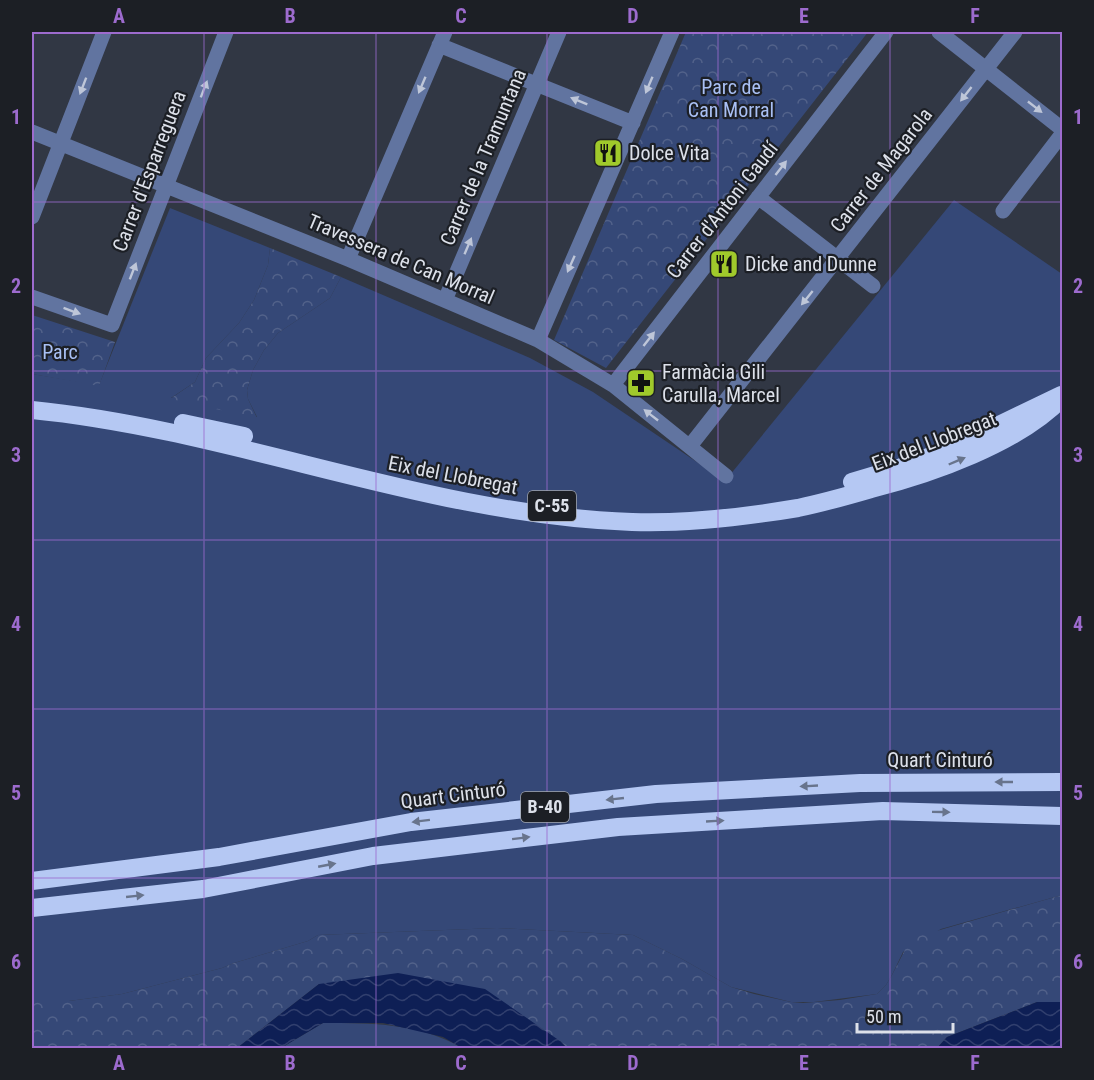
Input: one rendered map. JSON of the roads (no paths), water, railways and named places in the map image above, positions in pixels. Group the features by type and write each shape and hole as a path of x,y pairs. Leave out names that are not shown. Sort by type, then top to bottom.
{"highway":[{"name":"Eix del Llobregat","path":"32,401 78,404 214,429 442,488 557,506 642,513 742,505 816,493 924,459 992,430 1038,404 1062,396"},
{"name":"Eix del Llobregat","path":"32,411 63,413 143,426 500,509 632,522 686,522 799,508 902,482 1000,442 1048,413 1062,396"},
{"name":"Quart Cinturó","path":"32,881 219,857 411,822 656,794 860,783 1062,782"},
{"name":"B-40","path":"32,908 203,889 373,856 618,826 883,811 1062,816"}],"street":[{"path":"32,217 104,32"},
{"name":"Carrer d'Esparreguera","path":"32,297 112,325 226,32"},
{"name":"Carrer de la Tramuntana","path":"445,300 559,32"},
{"path":"538,340 672,32"},
{"name":"Carrer d'Antoni Gaudí","path":"613,385 886,32"},
{"path":"939,32 1062,129"},
{"name":"Carrer de Magarola","path":"690,446 1015,32"},
{"path":"348,259 442,38 537,84 633,123"},
{"name":"Travessera de Can Morral","path":"32,132 348,259 538,340 613,385 726,476"},
{"path":"1003,211 1062,134"},
{"path":"758,197 873,286"}],"water":[{"path":"398,973 485,989 567,1048 462,1048 443,1037 383,1023 323,1023 281,1048 237,1048 319,984"},
{"path":"1037,1002 1062,1002 1062,1048 937,1048 947,1037"}],"place":[{"name":"Dolce Vita","path":"608,153"},
{"name":"Dicke and Dunne","path":"724,264"},
{"name":"Farmàcia Gili Carulla, Marcel","path":"641,383"}],"park label":[{"name":"Parc de Can Morral","path":"731,98"},
{"name":"Parc","path":"60,352"}]}
